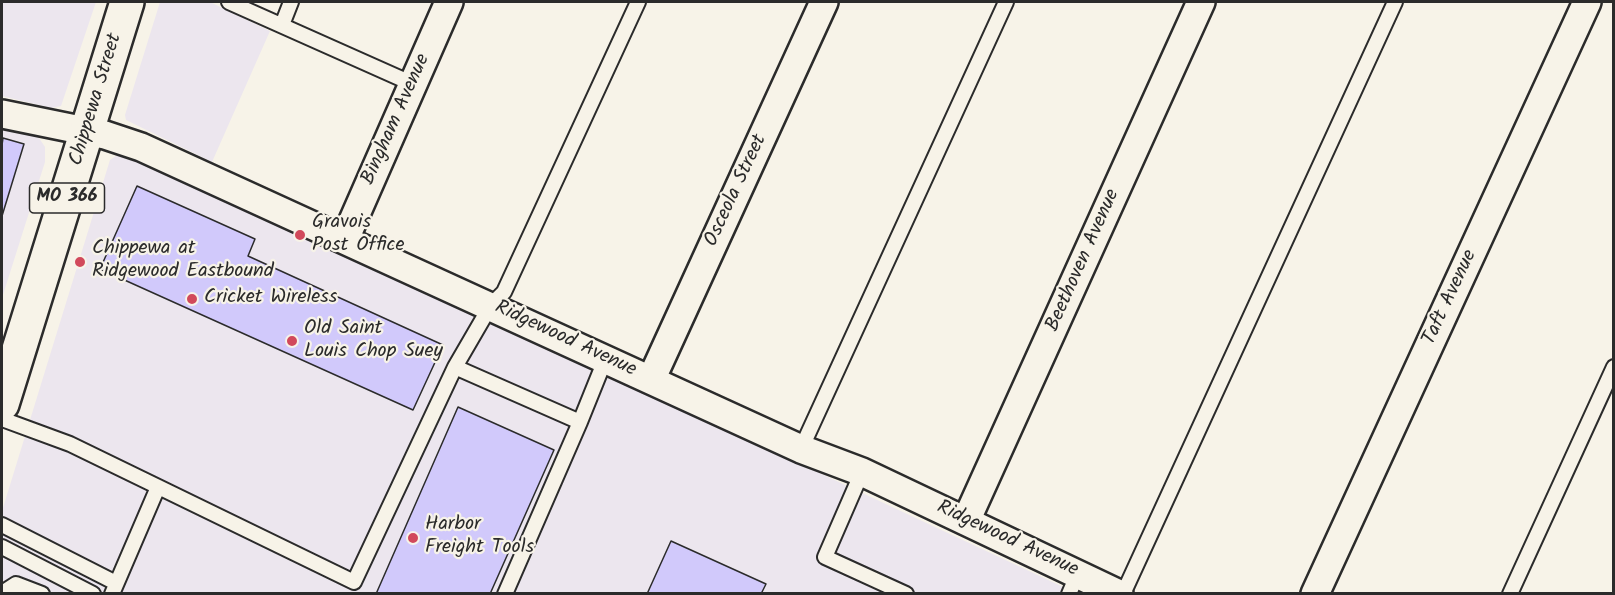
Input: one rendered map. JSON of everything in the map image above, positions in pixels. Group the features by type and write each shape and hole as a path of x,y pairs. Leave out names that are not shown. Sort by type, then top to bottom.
{"main road":[{"name":"Chippewa Street","path":"2,404 127,2"}],"street":[{"name":"Bingham Avenue","path":"345,239 449,2"},
{"name":"Osceola Street","path":"651,380 824,2"},
{"name":"Beethoven Avenue","path":"966,521 1201,2"},
{"name":"Taft Avenue","path":"1315,594 1587,2"},
{"name":"Ridgewood Avenue","path":"2,114 88,131 141,147 491,305 605,360 801,449 862,472 966,521 1074,583 1121,594"}],"lane":[{"path":"229,2 413,84"},
{"path":"282,25 291,2"},
{"path":"2,419 70,444 352,588 455,367 491,305 504,292 638,2"},
{"path":"801,449 1006,2"},
{"path":"1121,594 1395,2"},
{"path":"505,594 605,360"},
{"path":"455,367 580,422"},
{"path":"1510,594 1614,367"},
{"path":"862,472 825,557 906,594"},
{"path":"2,525 114,588 158,487"},
{"path":"2,547 93,594"},
{"path":"2,594 16,584 42,594"}],"shaded area":[{"path":"2,2 96,2 61,106 51,108 2,96"},
{"path":"160,2 210,2 270,31 212,162 126,120 125,115"},
{"path":"2,121 23,127 39,138 45,147 45,162 2,298"},
{"path":"119,154 623,381 1076,593 2,594 2,511 110,160"}],"building":[{"path":"3,138 24,144 2,216 2,145"},
{"path":"137,186 255,239 248,256 443,345 413,410 100,269"},
{"path":"458,407 554,450 490,594 376,594"},
{"path":"671,541 766,584 761,594 647,594"}],"place":[{"name":"Gravois Post Office","path":"300,235"},
{"name":"Chippewa at Ridgewood Eastbound","path":"80,262"},
{"name":"Cricket Wireless","path":"192,299"},
{"name":"Old Saint Louis Chop Suey","path":"292,341"},
{"name":"Harbor Freight Tools","path":"413,538"}]}
